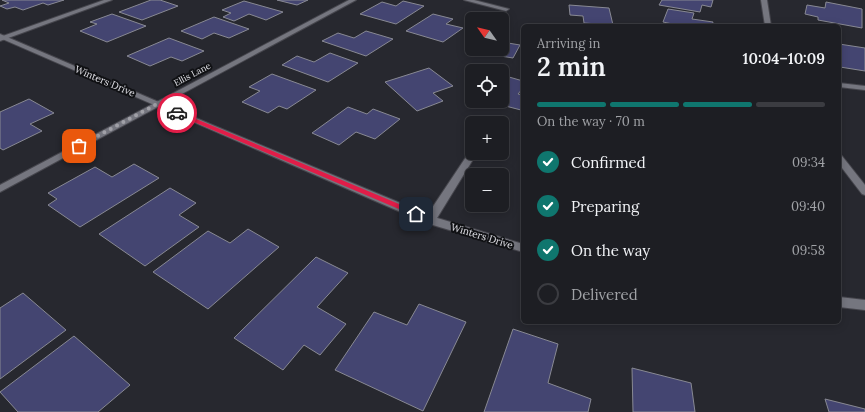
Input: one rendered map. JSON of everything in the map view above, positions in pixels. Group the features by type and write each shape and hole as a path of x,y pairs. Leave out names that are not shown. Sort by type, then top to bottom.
{"street":[{"path":"2,38 109,0"},
{"name":"Ellis Lane","path":"0,189 353,0"},
{"path":"467,0 506,9"},
{"path":"764,0 768,24"},
{"name":"Winters Drive","path":"2,38 430,220 521,247"},
{"path":"841,85 865,88"},
{"path":"430,220 469,160"},
{"path":"841,161 865,192"},
{"path":"841,302 865,305"}],"building":[{"path":"2,0 64,0 48,5 43,3 23,10 15,7 7,9 0,6 9,3"},
{"path":"151,0 160,0 178,6 142,20 119,12"},
{"path":"277,0 308,0 297,5"},
{"path":"662,0 713,0 711,7 702,5 700,12 659,5"},
{"path":"244,1 283,12 266,20 249,14 234,21 223,17 231,13 222,10"},
{"path":"403,1 424,6 396,24 360,14 382,2 396,6"},
{"path":"826,2 862,9 862,28 818,20 818,17 805,14 807,5 825,8"},
{"path":"569,5 609,8 613,24 584,23 583,16 570,15"},
{"path":"668,9 694,13 692,19 713,22 712,24 672,24 663,22"},
{"path":"112,14 146,26 107,42 80,31 97,24 90,22"},
{"path":"433,14 453,19 446,24 463,28 443,42 406,31"},
{"path":"214,17 249,29 229,38 214,33 202,39 181,31"},
{"path":"366,31 393,39 366,56 322,41 338,33 354,38"},
{"path":"169,38 204,51 182,61 171,57 150,66 127,56"},
{"path":"509,43 520,45 513,58 501,56 509,56"},
{"path":"841,44 865,48 865,71 841,67"},
{"path":"330,53 358,63 328,82 282,65 297,56 314,62"},
{"path":"429,68 453,86 433,93 443,101 417,111 385,82"},
{"path":"272,74 316,90 287,109 279,106 268,113 242,102 260,91 249,87"},
{"path":"509,77 521,80 521,90 518,94 521,95 521,110 509,107"},
{"path":"29,99 54,113 30,124 42,131 3,150 0,148 0,112"},
{"path":"348,107 367,114 373,109 400,119 375,139 356,132 339,145 312,133"},
{"path":"134,164 159,178 80,227 48,205 57,199 48,193 95,167 112,177"},
{"path":"170,188 196,203 179,215 199,227 145,266 99,234"},
{"path":"248,229 279,247 208,309 153,272 208,231 230,243"},
{"path":"316,257 348,273 317,307 346,324 320,355 304,345 283,370 234,338"},
{"path":"23,293 66,330 0,379 0,308"},
{"path":"419,304 466,322 423,411 335,370 374,312 407,325"},
{"path":"513,329 558,344 548,383 591,399 588,412 484,412"},
{"path":"74,336 130,385 98,412 18,412 0,392"},
{"path":"632,368 691,383 695,412 633,412"},
{"path":"825,399 865,409 865,412 829,412"}],"way so far":[{"path":"79,146 157,104 177,113"}],"route":[{"path":"177,113 416,214"}]}
